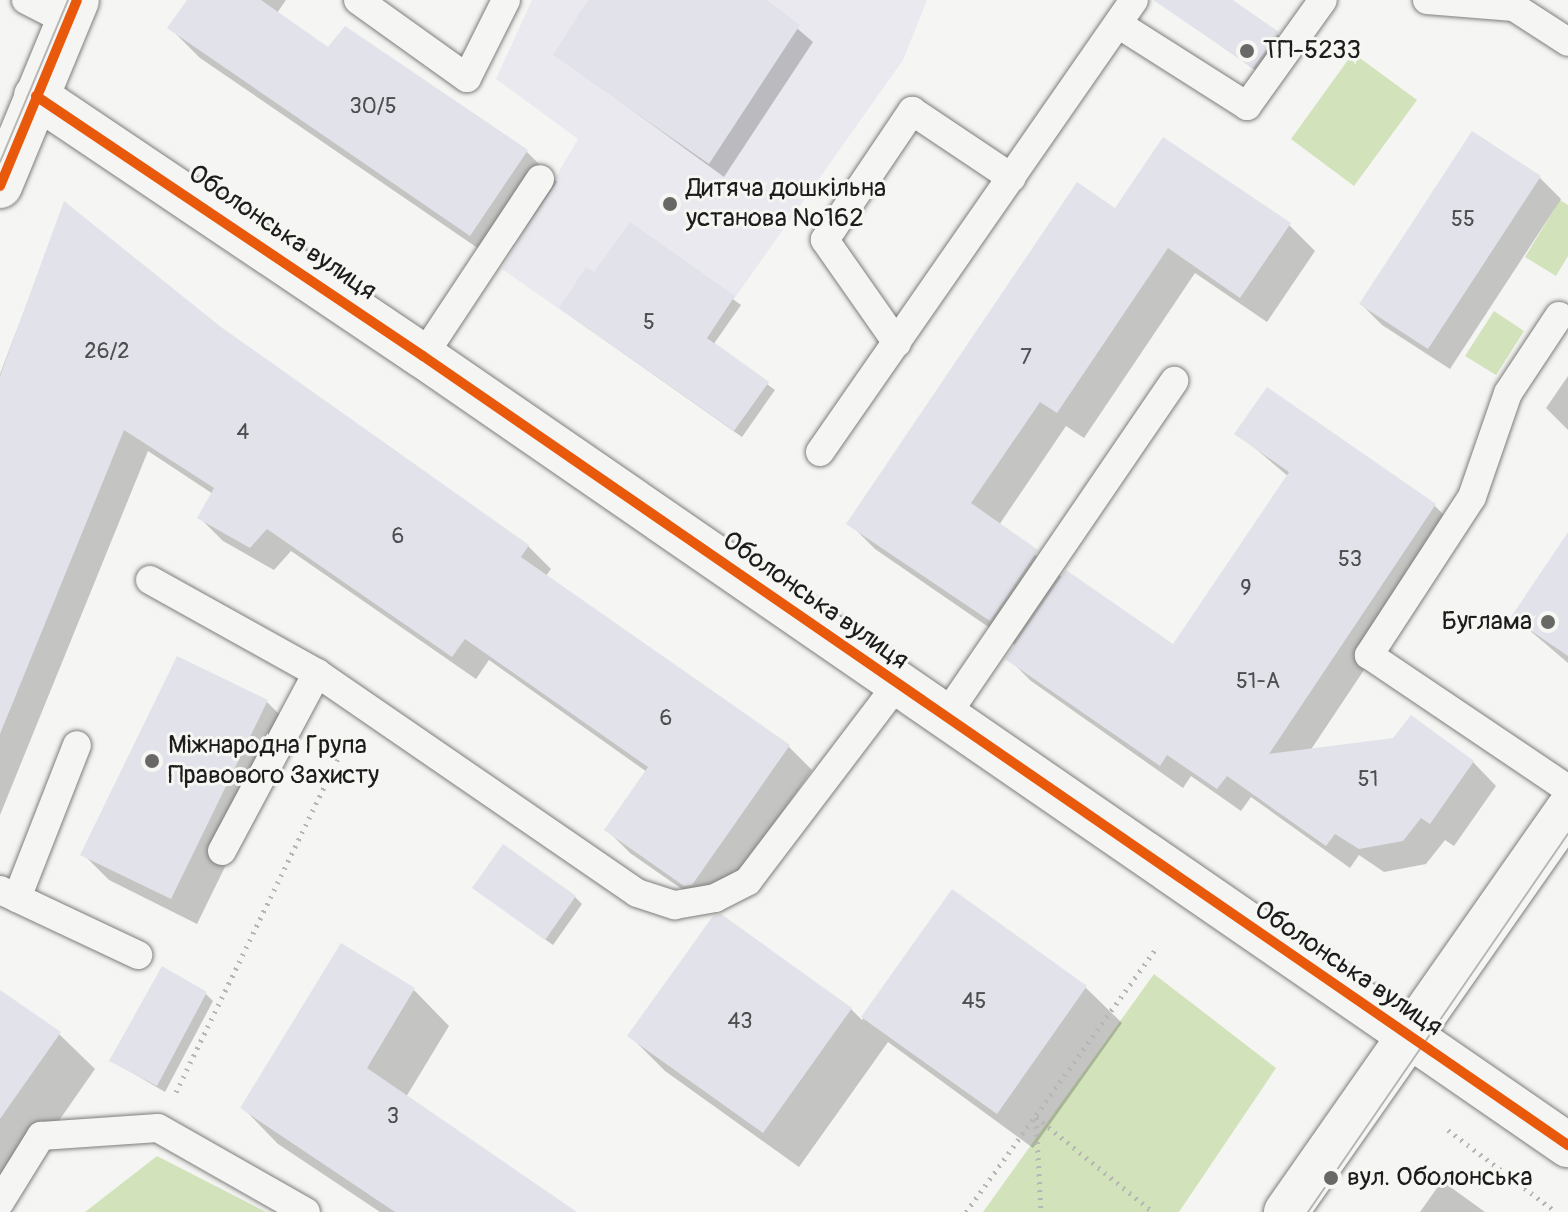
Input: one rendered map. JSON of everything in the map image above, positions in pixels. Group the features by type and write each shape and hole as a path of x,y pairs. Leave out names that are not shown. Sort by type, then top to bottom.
{"street":[{"path":"0,186 72,10"},
{"name":"Оболонська вулиця","path":"36,96 423,356 1407,1037 1568,1145"},
{"path":"1286,1212 1568,810"}],"lane":[{"path":"26,0 72,10"},
{"path":"358,0 467,78 506,0"},
{"path":"820,452 1134,0"},
{"path":"1118,24 1247,106 1323,0"},
{"path":"1427,0 1514,7 1568,42"},
{"path":"897,343 825,240 912,111 1012,178"},
{"path":"423,356 540,179"},
{"path":"1559,316 1508,393 1472,497 1369,655 1568,789"},
{"path":"945,717 1174,381"},
{"path":"150,580 317,673 637,893 675,905 715,898 748,881 897,685"},
{"path":"222,851 317,673"},
{"path":"77,745 9,894 138,955"},
{"path":"0,1202 41,1136 158,1128 306,1212"}],"path":[{"path":"158,1128 364,706"},
{"path":"966,1212 1156,949"},
{"path":"1036,1117 1041,1212"},
{"path":"1036,1117 1153,1212"},
{"path":"1448,1130 1556,1212"}],"shaded area":[{"name":"Дитяча дошкільна установа №162","path":"532,0 927,0 903,60 707,337 769,382 734,431 502,269 578,139 496,79"}],"green space":[{"path":"1353,53 1417,100 1354,186 1291,139"},
{"path":"1560,200 1568,205 1568,256 1556,276 1525,257"},
{"path":"1494,311 1524,331 1496,375 1465,356"},
{"path":"1154,974 1276,1068 1179,1212 983,1212"},
{"path":"157,1156 266,1212 85,1212"}],"building":[{"path":"187,0 261,0 328,47 345,26 528,150 470,236 167,28"},
{"path":"588,0 767,0 800,25 709,164 553,55"},
{"name":"ТП-5233","path":"1153,0 1233,0 1279,32 1253,68"},
{"path":"1472,131 1541,176 1428,349 1359,304"},
{"path":"1163,137 1291,223 1240,298 1168,248 1057,413 1040,402 971,503 1038,550 990,621 846,524 1077,182 1115,208"},
{"path":"64,201 221,327 529,545 521,557 790,745 692,885 684,886 604,830 648,767 465,639 452,657 267,529 250,548 197,518 214,488 124,430 0,734 0,376"},
{"path":"630,222 735,296 707,338 769,382 734,431 559,308 586,267 594,272"},
{"path":"1267,387 1436,504 1269,754 1393,738 1411,715 1474,761 1430,824 1421,818 1403,841 1359,849 1335,834 1326,846 1227,776 1217,789 1167,755 1160,766 1005,659 1066,570 1173,644 1289,472 1234,434"},
{"path":"1568,532 1568,656 1511,617"},
{"path":"177,656 268,700 171,899 80,855"},
{"path":"503,844 576,896 545,940 472,888"},
{"path":"952,889 1087,986 997,1114 861,1017"},
{"path":"721,914 852,1008 763,1133 627,1036 713,916"},
{"path":"341,943 415,988 367,1068 577,1212 395,1212 240,1108"},
{"path":"162,966 207,992 157,1086 109,1061"},
{"path":"0,990 61,1032 0,1119"}],"tram line":[{"path":"0,162 68,0"},
{"path":"1308,1212 1568,834"}],"cycle path":[{"path":"0,186 77,0"},
{"path":"36,96 423,356 1568,1145"}],"place":[{"name":"ТП-5233","path":"1247,51"},
{"name":"Дитяча дошкільна установа №162","path":"670,204"},
{"name":"Буглама","path":"1548,622"},
{"name":"Міжнародна Група Правового Захисту","path":"152,761"},
{"name":"вул. Оболонська","path":"1331,1178"}]}
